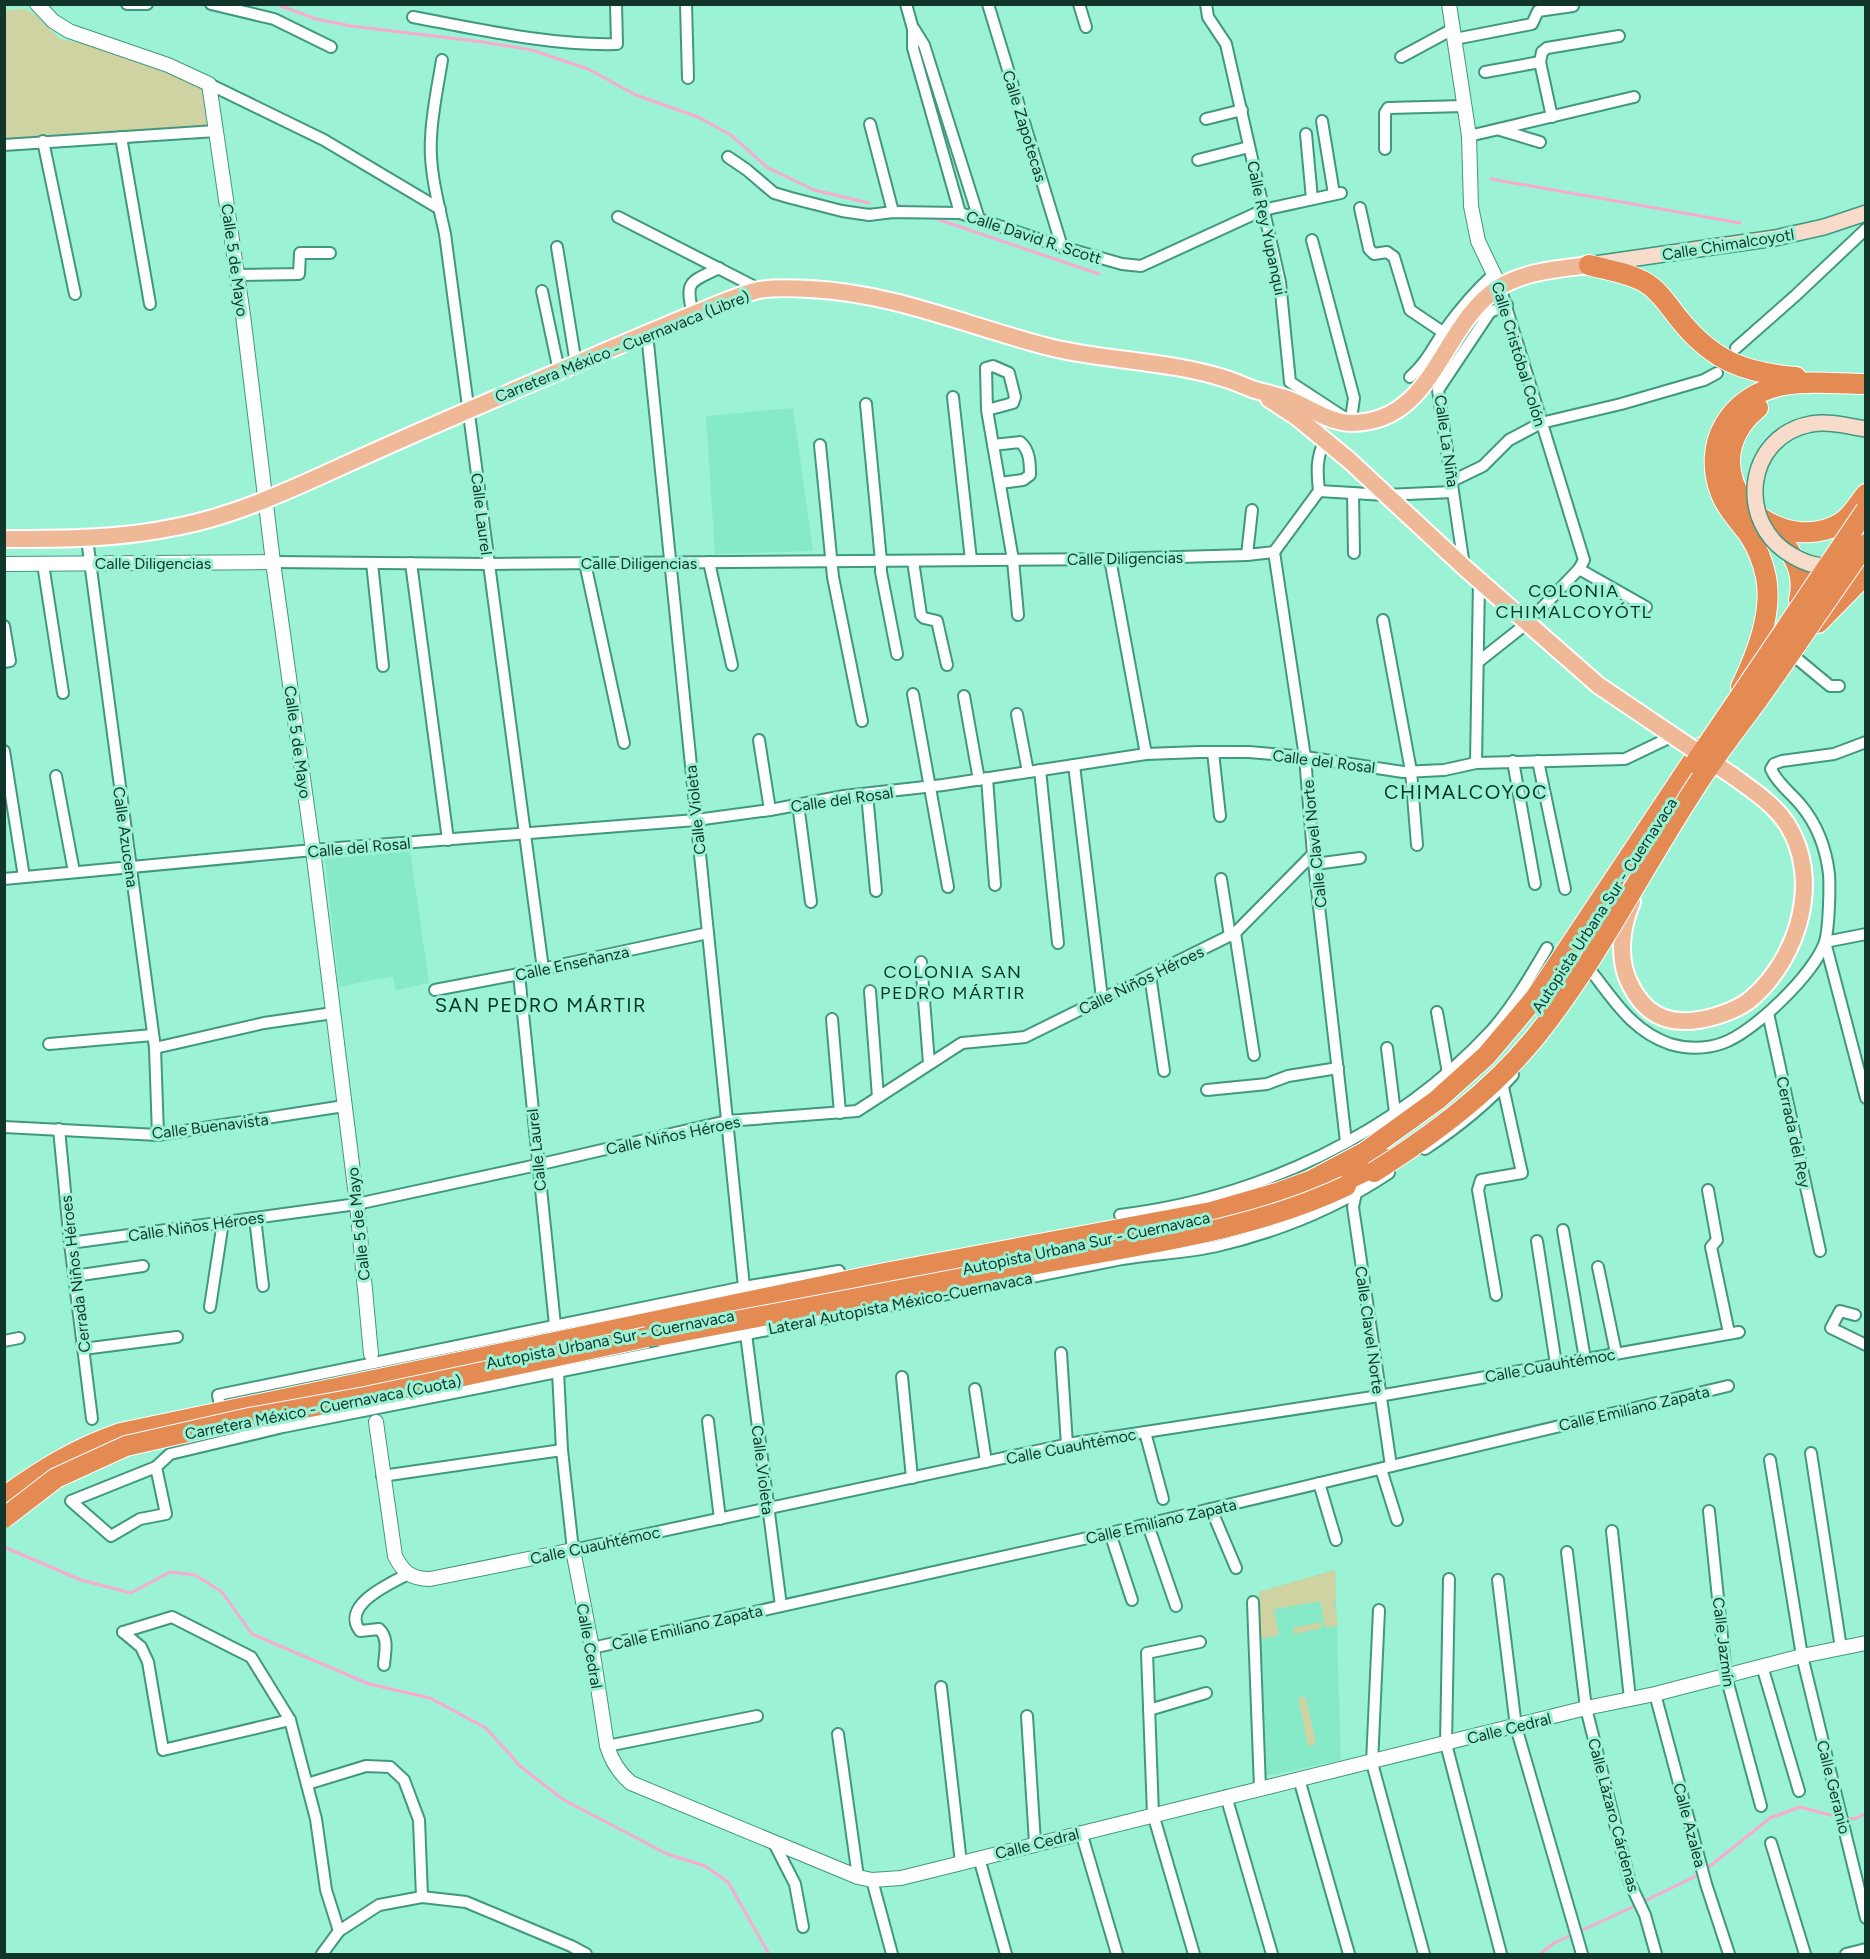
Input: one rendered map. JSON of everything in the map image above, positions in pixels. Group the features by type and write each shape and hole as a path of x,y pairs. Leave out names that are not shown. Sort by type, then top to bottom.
{"highway":[{"path":"1589,264 1638,279 1652,287 1696,339 1717,356 1751,370 1773,375 1810,378 1820,390 1866,397"},
{"path":"1799,600 1802,579 1797,564 1783,541 1765,521 1745,505 1732,478 1731,452 1734,436 1748,416 1768,402 1820,390 1866,384"},
{"name":"Carretera México - Cuernavaca (Cuota)","path":"6,1513 44,1469 95,1442 121,1434 885,1273 1211,1212 1310,1181 1365,1152 1437,1100 1486,1056 1535,998 1742,686 1758,644 1765,617 1766,579 1761,560 1750,537 1722,497 1716,479 1714,459 1717,439 1724,423 1735,410 1759,393 1784,385 1820,390"},
{"path":"1765,521 1789,530 1806,533 1820,531 1842,522 1866,494"},
{"name":"Autopista Urbana Sur - Cuernavaca","path":"6,1513 55,1473 123,1441 633,1334 1222,1215 1283,1198 1358,1164 1429,1120 1470,1087 1514,1042 1550,996 1600,910 1695,763 1866,509"},
{"name":"Autopista Urbana Sur - Cuernavaca","path":"6,1513 56,1478 126,1446 249,1418 365,1397 647,1337 1089,1255 1220,1228 1270,1216 1322,1198 1374,1172 1454,1118 1497,1078 1536,1036 1611,927 1706,771 1866,544"},
{"name":"Carretera México - Cuernavaca (Cuota)","path":"6,1513 83,1467 127,1449 172,1437 376,1398 968,1271 1053,1259 1121,1253 1280,1209 1374,1167 1477,1089 1516,1048 1556,998 1789,652 1866,574"},
{"path":"839,1270 862,1266 885,1273"}],"main road":[{"name":"Calle Chimalcoyotl","path":"1589,264 1774,238 1824,227 1866,213"},
{"path":"1325,440 1339,428 1352,422 1378,419 1400,410 1428,379 1448,336 1473,312 1497,280 1589,264"},
{"name":"Carretera México - Cuernavaca (Libre)","path":"4,539 87,539 176,528 233,512 647,333 761,290 820,290 864,295 1056,348 1220,376 1253,389 1279,395 1339,422 1352,422"},
{"name":"Carretera México - Cuernavaca (Libre)","path":"1253,389 1298,418 1325,440 1479,581 1598,685 1733,776 1776,810 1796,839 1803,864 1804,893 1797,930 1782,963 1768,982 1751,999 1737,1008 1701,1020 1684,1022 1664,1019 1637,998 1628,980 1623,955 1624,925 1661,842"},
{"path":"1866,429 1835,422 1803,426 1785,435 1767,452 1758,474 1755,494 1755,507 1766,534 1778,548 1795,558 1814,565 1831,566 1850,561 1866,553"},
{"path":"1742,686 1799,600 1866,509"},
{"path":"1789,652 1866,534"}],"street":[{"path":"37,4 53,21 69,31 168,65 209,84 324,140 440,208"},
{"path":"127,4 147,4"},
{"path":"211,4 274,19 331,47"},
{"path":"413,17 586,45 616,44 616,4"},
{"path":"686,4 688,78"},
{"path":"906,4 914,29 924,45 979,219"},
{"name":"Calle Zapotecas","path":"988,4 1062,248"},
{"path":"1079,4 1086,27"},
{"name":"Calle Rey Yupanqui","path":"1206,4 1208,17 1226,44 1281,282 1290,382 1352,422"},
{"name":"Calle Cristóbal Colón","path":"1449,4 1469,136 1471,206 1478,241 1507,305 1581,564"},
{"path":"1401,57 1454,34 1532,24 1538,12 1573,6"},
{"path":"914,29 913,48 960,213"},
{"path":"1552,117 1540,62 1542,52 1547,48 1619,36"},
{"name":"Calle Laurel","path":"442,60 431,137 431,161 445,234 543,969"},
{"path":"1485,72 1540,62"},
{"path":"922,80 934,76"},
{"name":"Calle 5 de Mayo","path":"209,84 237,275 267,499 273,562 313,850 357,1204 371,1354"},
{"path":"1469,136 1634,97"},
{"path":"1384,149 1385,113 1388,108 1464,106"},
{"path":"1206,119 1242,110"},
{"name":"Calle David R. Scott","path":"728,157 774,193 842,211 868,215 893,212 960,213 1062,248 1122,264 1141,266 1263,210 1338,193 1322,122"},
{"path":"870,124 893,212"},
{"path":"936,128 949,124"},
{"path":"1500,130 1540,142"},
{"path":"4,145 216,131"},
{"path":"1306,134 1312,199"},
{"path":"122,137 150,304"},
{"path":"43,141 75,294"},
{"path":"1198,160 1250,147"},
{"path":"947,167 961,164"},
{"path":"1360,208 1370,249 1374,254 1387,252 1394,257 1410,310 1448,336 1410,377"},
{"path":"618,217 761,290"},
{"path":"1736,348 1866,229"},
{"path":"1312,240 1354,398 1352,422"},
{"path":"556,247 576,364"},
{"path":"237,275 299,274 300,253 330,252"},
{"path":"693,315 688,292 689,286 693,281 719,268"},
{"path":"542,291 559,371"},
{"name":"Calle La Niña","path":"1465,568 1438,390 1490,312 1507,305"},
{"name":"Calle Violeta","path":"647,333 744,1287"},
{"path":"1319,490 1385,495 1453,486 1483,466 1509,440 1541,423 1642,398 1704,380 1717,373"},
{"path":"953,397 971,560"},
{"path":"866,404 881,572 897,654"},
{"path":"987,410 1013,560 1018,615"},
{"path":"1274,552 1319,490 1317,467 1319,453 1325,440"},
{"path":"993,445 1020,442 1026,447 1030,465 1030,475 1023,480 1000,483"},
{"path":"820,445 831,561 862,721"},
{"path":"1353,493 1354,553"},
{"path":"1247,555 1252,510"},
{"name":"Calle Azucena","path":"87,539 155,1048 158,1135"},
{"name":"Calle Diligencias","path":"4,564 913,561 1110,559 1247,555 1274,552"},
{"name":"Calle Clavel Norte","path":"1274,552 1305,757 1314,859 1346,1142"},
{"path":"1110,559 1146,754"},
{"path":"913,561 921,615 937,621 947,665"},
{"path":"709,562 732,665"},
{"path":"372,563 383,666"},
{"path":"411,563 448,840"},
{"path":"585,563 624,743"},
{"path":"44,564 63,693"},
{"path":"1538,612 1581,564 1646,607"},
{"path":"1476,763 1479,581"},
{"path":"1383,620 1411,771 1417,845"},
{"path":"4,626 10,661 4,662"},
{"path":"1478,662 1521,628"},
{"path":"1789,652 1830,686 1839,686"},
{"path":"913,694 948,887"},
{"path":"964,696 983,779 995,885"},
{"path":"1017,714 1028,772"},
{"name":"Calle del Rosal","path":"4,879 313,850 696,820 1146,754 1213,752 1305,757 1411,771 1444,770 1476,763 1625,759 1675,737"},
{"path":"759,740 770,810"},
{"path":"1866,742 1834,754 1782,761 1774,764 1771,769 1774,776 1801,805 1813,822 1824,848 1829,876 1825,942 1866,1098"},
{"path":"4,751 24,877"},
{"path":"1213,752 1220,816"},
{"path":"1513,761 1535,884"},
{"path":"1538,761 1565,889"},
{"path":"1074,765 1102,998"},
{"path":"1040,770 1058,943"},
{"path":"56,776 74,872"},
{"path":"867,794 876,891"},
{"path":"798,804 811,902"},
{"path":"1314,859 1360,858"},
{"name":"Calle Niños Héroes","path":"70,1243 357,1204 727,1121 857,1111 962,1043 1025,1037 1232,935 1314,859"},
{"path":"1221,879 1254,1055"},
{"name":"Lateral Autopista México-Cuernavaca","path":"156,1467 166,1514 140,1519 111,1536 71,1501 156,1467 170,1454 283,1427 746,1334 1121,1253 1217,1246 1284,1226 1356,1193 1455,1129 1503,1087 1543,1041 1624,925"},
{"name":"Calle Enseñanza","path":"435,990 708,933"},
{"path":"1591,971 1606,994 1643,1030 1670,1044 1697,1049 1724,1043 1768,1013 1802,979 1825,942 1866,934"},
{"path":"1120,1215 1162,1210 1283,1173 1346,1142 1395,1113 1448,1073 1492,1030 1514,1002 1547,948"},
{"path":"921,962 929,1063"},
{"name":"Calle Laurel","path":"519,974 555,1325"},
{"path":"1150,975 1164,1071"},
{"path":"870,991 878,1097"},
{"path":"1437,1012 1448,1073"},
{"path":"155,1048 264,1023 333,1013"},
{"name":"Cerrada del Rey","path":"1768,1013 1820,1251"},
{"path":"832,1019 840,1113"},
{"path":"50,1044 153,1035"},
{"path":"1387,1048 1395,1113"},
{"path":"1207,1090 1267,1084 1288,1076 1338,1068"},
{"path":"1496,1295 1478,1190 1481,1180 1522,1173 1503,1087"},
{"name":"Calle Buenavista","path":"4,1127 158,1135 344,1106"},
{"name":"Cerrada Niños Héroes","path":"59,1130 70,1243 92,1419"},
{"name":"Calle Cuauhtémoc","path":"408,1574 417,1579 429,1579 1066,1445 1379,1396 1734,1332 1711,1247 1717,1240 1708,1190"},
{"name":"Calle Clavel Norte","path":"1356,1193 1353,1207 1379,1396 1386,1468 1397,1520"},
{"path":"255,1218 263,1286"},
{"path":"210,1307 223,1222"},
{"path":"1563,1230 1585,1359"},
{"path":"1537,1241 1556,1364"},
{"path":"74,1276 144,1266"},
{"path":"1598,1267 1616,1353"},
{"path":"221,1412 218,1395 555,1325 839,1270"},
{"path":"1855,1315 1840,1311 1831,1328 1866,1345"},
{"name":"Calle Violeta","path":"746,1334 781,1606"},
{"path":"83,1349 177,1337"},
{"path":"4,1341 19,1338"},
{"path":"1061,1353 1066,1445"},
{"name":"Calle Cedral","path":"558,1372 562,1450 573,1550 592,1648 607,1746 622,1776 631,1783 774,1843 872,1880 901,1878 1226,1796 1372,1763 1586,1708 1655,1694 1802,1656 1866,1643"},
{"path":"902,1377 912,1478"},
{"name":"Calle Emiliano Zapata","path":"592,1648 1110,1533 1728,1386"},
{"path":"975,1389 986,1462"},
{"path":"708,1421 720,1519"},
{"path":"376,1422 394,1556 408,1574 367,1598 361,1605 356,1622 360,1631 379,1629 383,1632 386,1641 384,1665"},
{"path":"1145,1432 1163,1500"},
{"path":"382,1476 562,1450"},
{"path":"1812,1453 1841,1648"},
{"name":"Calle Geranio","path":"1770,1460 1802,1656 1866,1918"},
{"path":"1319,1483 1336,1540"},
{"path":"1211,1509 1236,1568"},
{"name":"Calle Jazmín","path":"1709,1511 1726,1676 1761,1806"},
{"path":"1148,1524 1176,1606"},
{"path":"1612,1531 1630,1699"},
{"path":"1110,1533 1132,1600"},
{"name":"Calle Lázaro Cárdenas","path":"1567,1552 1586,1708 1629,1883 1645,1915 1656,1954"},
{"path":"1449,1579 1446,1744 1501,1954"},
{"path":"1498,1580 1516,1727 1581,1953"},
{"path":"1253,1602 1260,1788"},
{"path":"1379,1610 1372,1763 1424,1954"},
{"path":"290,1720 163,1750 148,1662 141,1647 123,1632 172,1617 251,1657 290,1720 316,1819 326,1890 339,1931"},
{"path":"1194,1954 1153,1815 1147,1653 1200,1642"},
{"path":"1762,1666 1799,1791"},
{"path":"941,1687 961,1863"},
{"path":"1149,1710 1206,1693"},
{"name":"Calle Azalea","path":"1655,1694 1706,1884 1729,1954"},
{"path":"607,1746 757,1716"},
{"path":"1028,1716 1035,1843"},
{"path":"838,1734 858,1876"},
{"path":"307,1784 366,1766 390,1767 404,1780 419,1820 422,1897"},
{"path":"1299,1779 1349,1954"},
{"path":"1226,1796 1272,1954"},
{"path":"1081,1832 1117,1954"},
{"path":"774,1843 795,1884 803,1927"},
{"path":"1771,1843 1805,1954"},
{"path":"979,1858 1006,1954"},
{"path":"872,1880 892,1954"},
{"path":"322,1954 339,1931 379,1905 422,1897 466,1902 586,1954"},
{"path":"1846,1954 1866,1949"}],"shaded area":[{"path":"25,9 35,15 60,39 100,47 202,85 207,129 5,140 4,10"},
{"path":"793,408 813,551 715,554 706,416"},
{"path":"410,851 429,983 396,990 393,976 339,987 325,859"},
{"path":"1335,1570 1341,1760 1262,1777 1259,1592"},
{"path":"1335,1570 1336,1600 1334,1601 1338,1626 1325,1628 1321,1603 1274,1609 1279,1635 1260,1639 1259,1592"},
{"path":"1321,1622 1322,1628 1294,1634 1293,1628"},
{"path":"1306,1697 1316,1744 1308,1746 1298,1698"}],"waterway":[{"path":"276,4 316,19 351,26 532,50 588,69 636,95 698,117 731,135 768,168 814,190 869,203"},
{"path":"1491,179 1740,223"},
{"path":"894,204 907,208"},
{"path":"937,219 1099,274"},
{"path":"4,1547 81,1580 131,1593 170,1572 195,1575 222,1592 252,1634 369,1684 430,1698 486,1728 520,1766 564,1800 667,1854 705,1866 728,1882 769,1954"},
{"path":"1643,1902 1700,1874 1770,1818 1800,1807 1838,1817"},
{"path":"1844,1818 1855,1819 1866,1813"},
{"path":"1540,1954 1554,1943 1637,1905"}],"district":[{"name":"COLONIA CHIMALCOYÓTL","path":"1574,601"},
{"name":"CHIMALCOYOC","path":"1466,792"},
{"name":"COLONIA SAN PEDRO MÁRTIR","path":"953,982"},
{"name":"SAN PEDRO MÁRTIR","path":"541,1005"}]}
